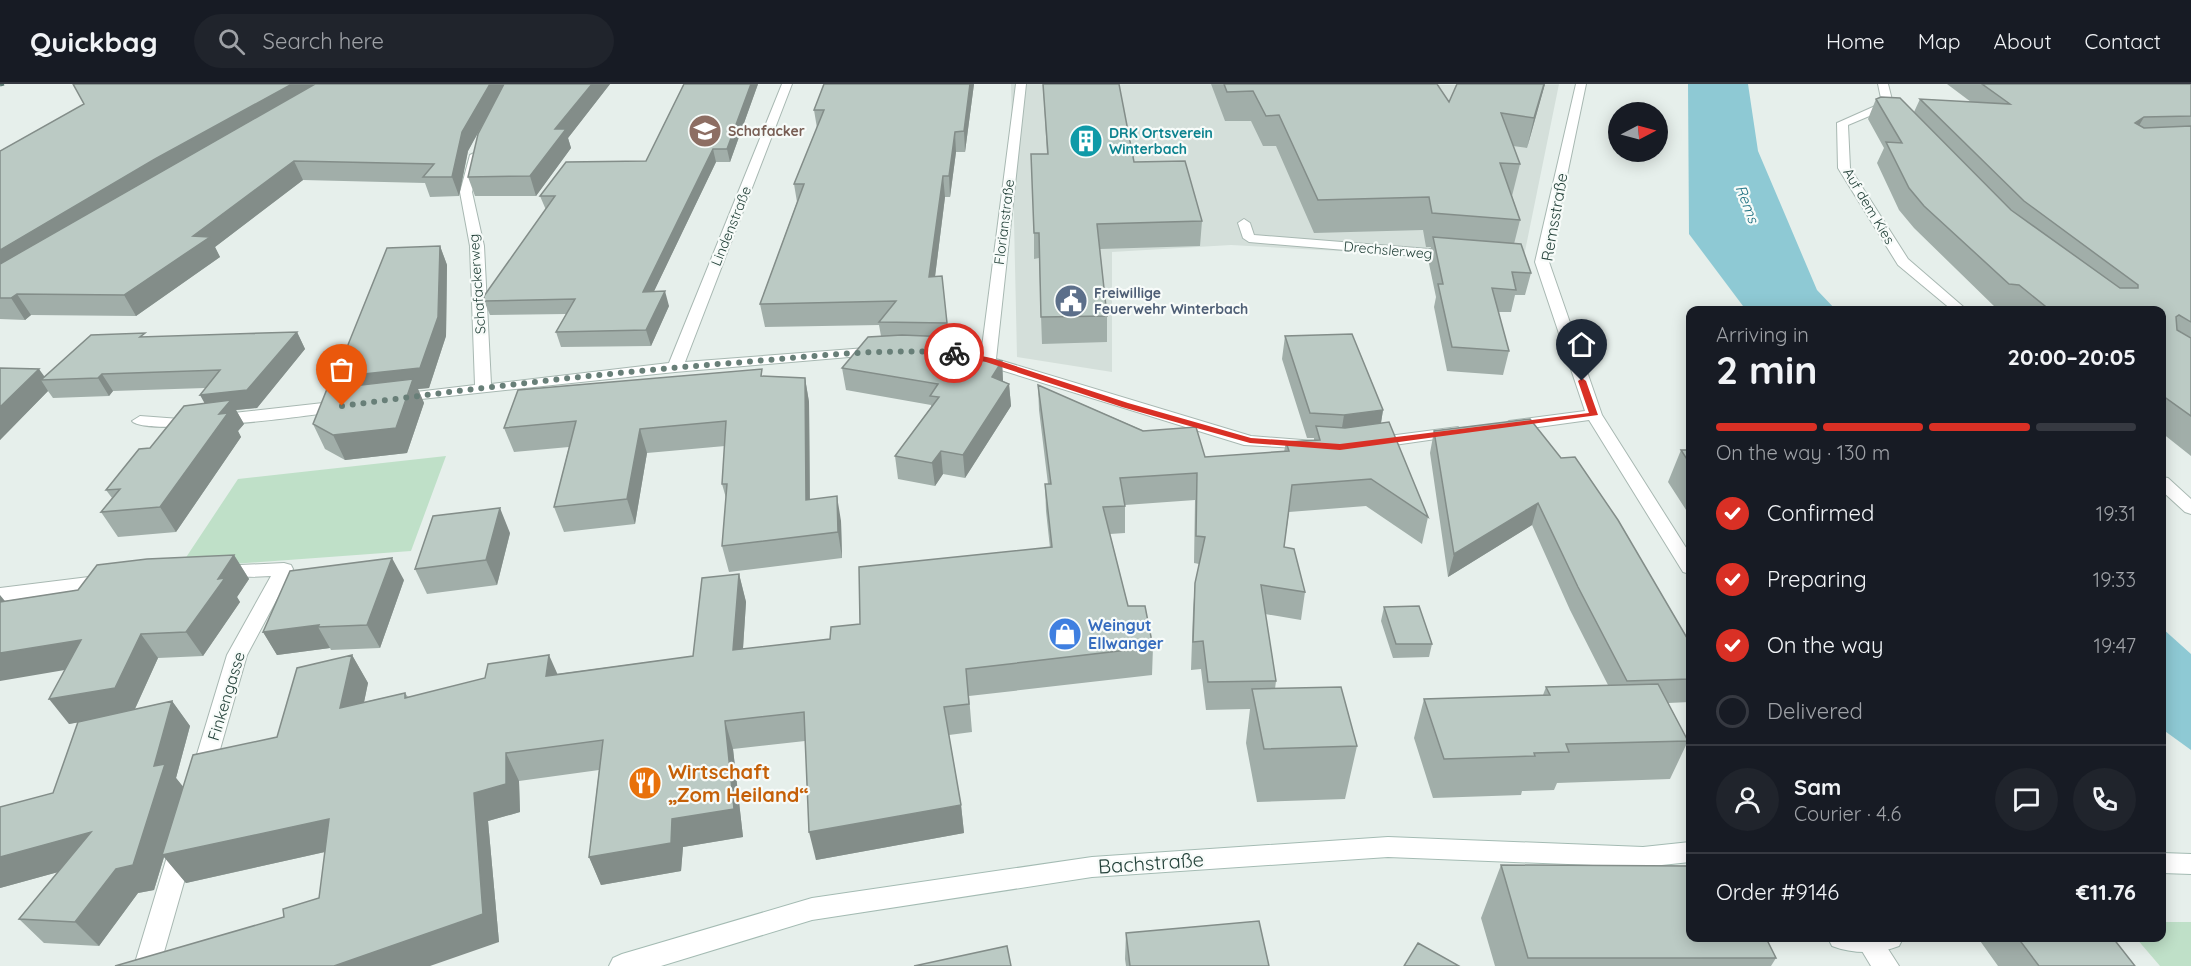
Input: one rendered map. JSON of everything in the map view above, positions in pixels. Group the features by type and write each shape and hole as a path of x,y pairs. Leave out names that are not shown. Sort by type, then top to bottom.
{"street":[{"name":"Lindenstraße","path":"675,367 787,84"},
{"name":"Florianstraße","path":"988,360 1021,84"},
{"name":"Remsstraße","path":"1581,84 1538,262 1594,415 1686,562"},
{"path":"1883,84 1888,105 1912,130"},
{"name":"Auf dem Kies","path":"1888,105 1842,123 1844,168 1903,262 1955,306"},
{"name":"Schafackerweg","path":"481,143 466,192 477,246 483,387"},
{"name":"Drechslerweg","path":"1244,223 1249,238 1464,256"},
{"path":"377,402 483,387 675,367 893,350"},
{"path":"966,355 1250,441 1329,446"},
{"path":"140,421 180,424 354,405"},
{"path":"1352,446 1594,415"},
{"path":"2166,486 2191,508"},
{"name":"Finkengasse","path":"197,793 237,655 284,569 201,573"},
{"path":"0,595 130,578"},
{"path":"147,966 187,828"},
{"name":"Bachstraße","path":"622,966 812,909 1092,867 1388,847 1643,857 1686,852"},
{"path":"2166,863 2191,864"},
{"path":"1881,942 1886,966"}],"shaded area":[{"path":"1011,84 1559,84 1523,261 1231,245 1112,252 1112,372 1017,357"}],"green space":[{"path":"446,456 411,551 179,568 238,479"},
{"path":"2166,922 2191,922 2191,966 2160,966 2139,942 2166,942"}],"water":[{"name":"Rems","path":"1688,84 1748,84 1758,151 1817,290 1832,306 1743,306 1689,234"},
{"path":"2166,632 2191,654 2191,750 2166,732"}],"building":[{"path":"73,84 292,84 155,159 0,250 0,151 84,104"},
{"path":"315,84 490,84 462,132 452,177 423,177 434,164 294,161 193,236 210,237 124,295 17,294 11,298 0,298 0,264"},
{"path":"504,84 592,84 555,129 566,129 530,176 468,177 478,134"},
{"path":"684,84 751,84 727,149 713,149 643,292 665,291 646,330 556,332 575,299 484,301 484,296 555,196 540,196 566,162 646,161"},
{"path":"824,84 970,84 964,131 955,132 949,176 943,176 929,277 942,276 947,323 879,322 896,301 760,304 804,184 794,184 824,110 814,110"},
{"path":"1043,84 1119,84 1134,162 1185,161 1202,221 1097,224 1107,316 1041,317 1039,233 1034,233 1031,154 1048,154"},
{"path":"1224,84 1437,84 1449,102 1457,84 1544,84 1534,118 1501,113 1520,164 1500,163 1520,220 1432,213 1429,197 1318,200 1279,115 1266,116 1253,91 1227,92"},
{"path":"1982,84 2191,84 2191,116 2144,117 2135,123 2144,128 2191,126 2191,322 2179,315 2176,317 2177,330 2191,338 2191,416 2166,398 2166,306 2045,306 2019,285 2009,284 1924,206 1909,188 1886,142 1902,143 1876,99 1900,98 2011,210 2120,288 2138,288 2138,285 2024,201 1920,99 2010,104"},
{"path":"1433,237 1521,244 1531,273 1512,272 1516,290 1492,288 1509,351 1452,347 1438,284 1443,284"},
{"path":"440,246 438,317 420,368 335,377 387,248"},
{"path":"297,332 247,390 200,395 220,370 102,374 98,378 41,380 91,335 145,333 140,337"},
{"path":"1352,334 1383,410 1344,415 1310,413 1285,336"},
{"path":"902,335 949,337 950,352 1002,361 992,377 1009,384 963,455 941,451 932,463 895,456 939,397 930,396 938,384 842,368 868,337"},
{"path":"0,368 39,369 0,407"},
{"path":"762,369 761,376 805,378 806,500 837,496 838,532 722,546 727,484 722,484 726,421 640,429 627,499 554,507 576,421 504,428 518,390"},
{"path":"413,379 396,428 333,435 313,424 327,389"},
{"path":"1038,385 1143,431 1196,427 1205,457 1289,451 1286,442 1320,440 1316,426 1345,428 1389,422 1428,517 1371,479 1292,485 1284,547 1294,549 1305,592 1261,585 1276,681 1208,682 1203,641 1193,642 1195,583 1205,537 1196,536 1197,473 1120,478 1125,506 1103,507 1128,606 1145,606 1153,647 966,669 969,704 944,707 961,805 809,832 804,712 725,721 734,809 672,819 671,843 589,857 603,740 506,753 506,784 474,793 483,914 334,966 115,966 284,917 283,909 319,898 329,819 162,855 193,755 277,737 297,668 352,655 340,708 405,693 405,698 485,678 488,664 549,655 546,676 693,656 702,578 739,574 733,650 830,639 831,627 860,624 859,567 1052,547 1045,484 1051,484"},
{"path":"231,400 219,414 228,413 160,507 101,512 120,489 106,490 139,449 150,448 184,406"},
{"path":"1530,419 1561,458 1575,457 1618,520 1686,636 1686,679 1627,681 1538,503 1454,554 1434,431"},
{"path":"500,508 486,560 415,569 433,516"},
{"path":"234,555 218,579 225,578 186,632 141,634 115,688 49,699 81,640 0,653 0,602 78,590 97,565 147,559"},
{"path":"392,558 367,625 318,627 319,625 263,632 290,571"},
{"path":"1419,606 1432,644 1396,644 1384,607"},
{"path":"1658,684 1686,741 1566,744 1569,752 1534,753 1535,756 1444,759 1424,699 1550,695 1546,687"},
{"path":"1341,687 1357,746 1264,749 1252,689"},
{"path":"172,701 154,766 165,764 133,865 116,869 75,922 19,919 91,832 0,857 0,807 53,793 78,722"},
{"path":"1501,865 1686,866 1686,942 1768,942 1776,958 1528,958"},
{"path":"1259,921 1269,966 1130,966 1126,933"},
{"path":"2021,942 2116,942 2135,966 2039,966"},
{"path":"1418,943 1459,966 1404,966"},
{"path":"1007,946 1011,966 914,966"}],"railway":[{"path":"0,85 4,84"}],"way so far":[{"path":"342,406 483,387 675,367 904,350 954,353"}],"place":[{"name":"Schafacker","path":"705,131"},
{"name":"DRK Ortsverein Winterbach","path":"1086,141"},
{"name":"Freiwillige Feuerwehr Winterbach","path":"1071,301"},
{"name":"Weingut Ellwanger","path":"1065,634"},
{"name":"Wirtschaft „Zom Heiland“","path":"645,783"}],"route":[{"path":"954,353 988,360 1125,405 1250,441 1340,447 1594,415 1582,381"}]}
